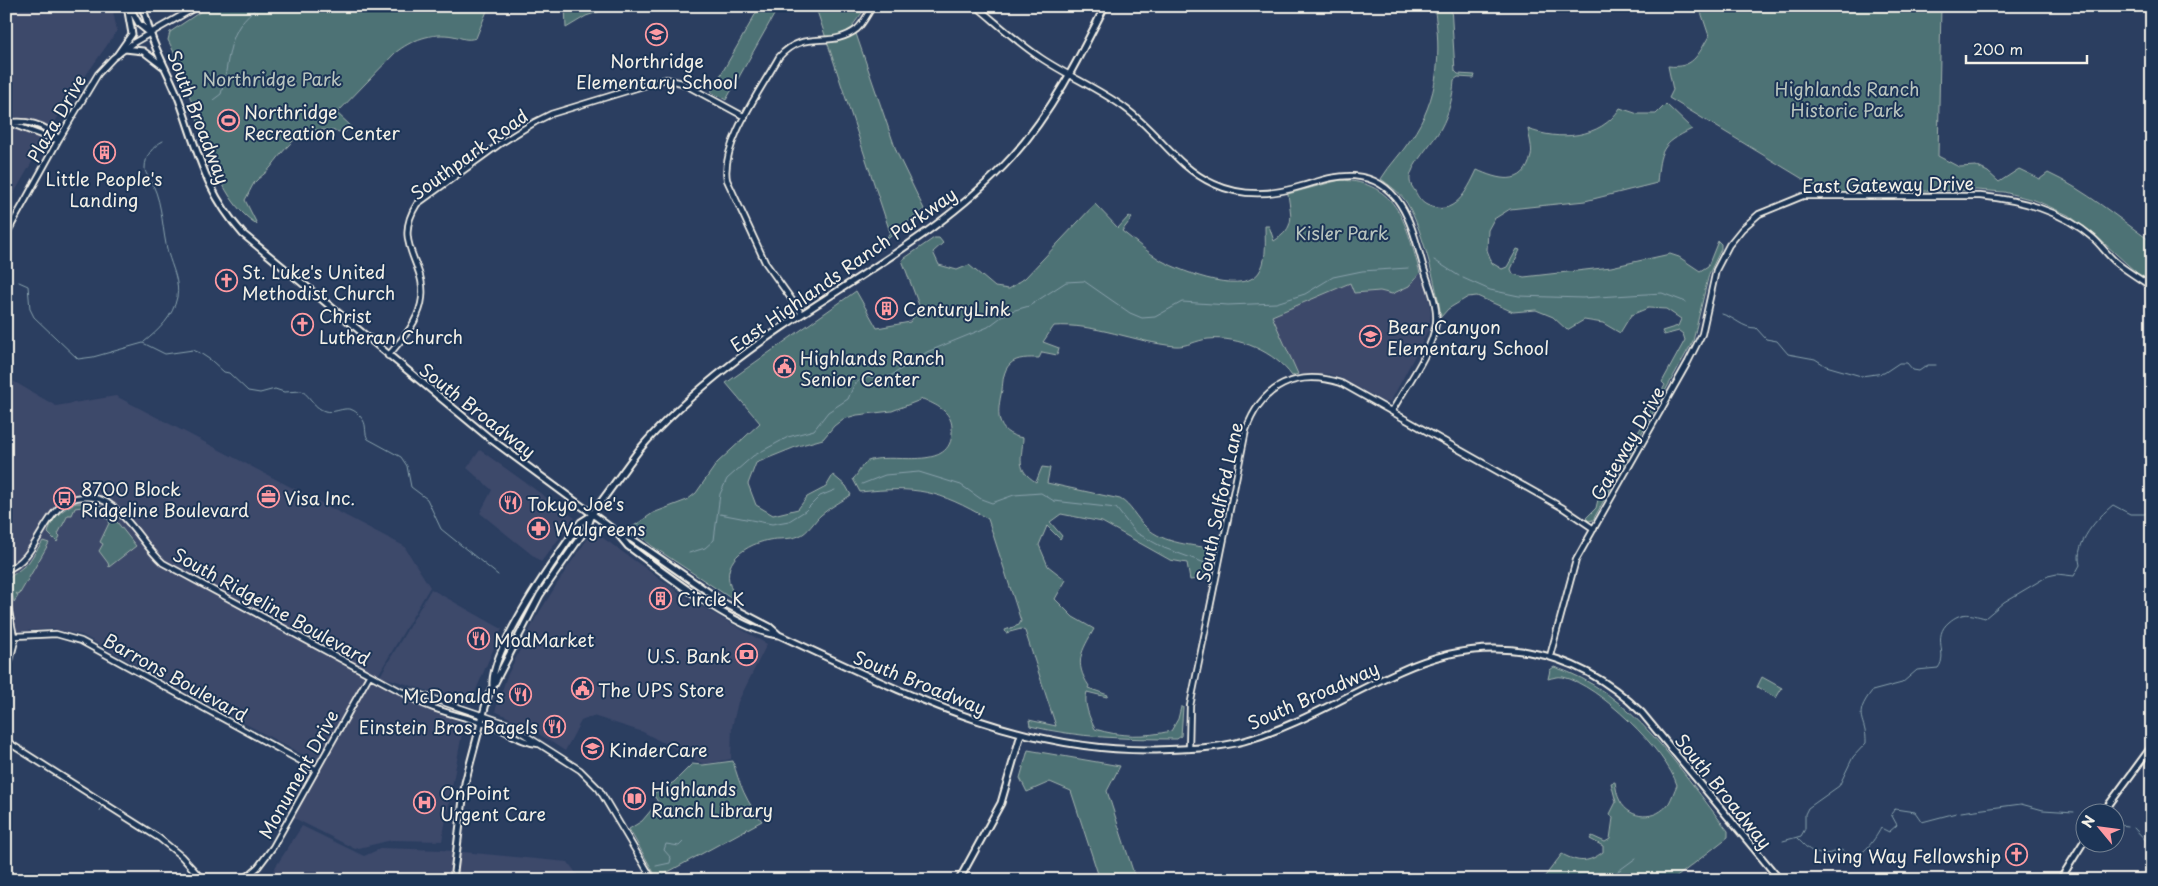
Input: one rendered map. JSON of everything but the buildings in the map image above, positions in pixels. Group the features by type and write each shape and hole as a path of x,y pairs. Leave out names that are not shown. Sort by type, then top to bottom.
{"main road":[{"name":"South Broadway","path":"128,6 139,24 150,33"},
{"path":"118,54 132,34 128,6"},
{"name":"South Broadway","path":"141,6 148,18 150,33 181,104 206,178 230,219 259,249 488,437 618,533 628,546 713,606 765,634 779,636 946,711 1021,734 1085,746 1148,750 1189,749 1226,744 1264,734 1399,671 1442,655 1491,649 1520,650 1550,656 1586,671 1626,698 1649,721 1780,880"},
{"name":"East Highlands Ranch Parkway","path":"453,880 465,783 482,714 493,685 498,679 540,595 588,526 592,514 640,450 687,401 730,364 937,223 978,190 1012,157 1046,115 1070,76 1105,6"},
{"path":"125,49 143,51 166,69"},
{"name":"South Broadway","path":"618,533 632,538 724,603 770,627 779,636"},
{"path":"959,880 1001,802 1021,734"},
{"path":"2109,804 2152,746"},
{"path":"2060,880 2076,854"}],"street":[{"name":"Plaza Drive","path":"6,235 59,138 98,74 125,49 198,6"},
{"path":"802,314 765,262 726,180 727,151 779,57 787,48 804,40 835,40 846,36 859,28 872,6"},
{"path":"976,6 1040,57 1126,109 1195,176 1222,188 1245,193 1266,193 1303,186 1325,178 1351,176 1379,184 1389,191 1407,214 1434,300 1436,321 1433,335 1421,360 1392,411"},
{"name":"Southpark Road","path":"388,356 412,327 422,302 421,279 406,240 410,216 417,204 508,139 551,114 666,79 682,83 745,117"},
{"path":"7,123 52,139 59,138"},
{"name":"East Gateway Drive","path":"1729,245 1742,229 1759,214 1803,196 1980,196 2003,198 2036,206 2067,220 2093,238 2116,262 2152,287"},
{"name":"Gateway Drive","path":"1550,656 1576,560 1702,334 1716,270 1729,245"},
{"name":"South Salford Lane","path":"1189,749 1190,706 1246,430 1256,408 1277,388 1304,378 1316,378 1341,383 1563,508 1594,529"},
{"name":"South Ridgeline Boulevard","path":"6,570 23,561 32,551 51,518 67,501 78,497 104,500 114,507 163,563 369,676 402,692 414,701 480,722 528,743 538,744"},
{"path":"6,597 15,636 6,676"},
{"name":"Barrons Boulevard","path":"15,636 56,634 81,641 317,770"},
{"name":"Monument Drive","path":"243,880 255,871 269,854 369,676"},
{"name":"South Ridgeline Boulevard","path":"402,692 416,693 482,714 508,724 532,737 538,744"},
{"path":"6,741 159,838 181,856 204,880"},
{"path":"538,744 580,770 599,788 653,880"}],"shaded area":[{"path":"6,6 112,6 117,31 65,105 6,207"},
{"path":"1420,273 1428,294 1431,313 1429,329 1391,401 1386,403 1341,378 1328,374 1298,374 1272,316 1350,283 1355,293 1380,291 1392,294 1409,286"},
{"path":"6,377 56,406 116,396 404,546 430,587 374,682 464,723 442,841 392,840 355,849 288,815 316,762 82,635 52,629 10,632 6,658"},
{"path":"480,450 575,518 541,562 480,513 492,490 467,468"},
{"path":"596,533 690,600 767,644 738,702 732,727 731,759 705,764 643,732 593,716 581,721 565,751 528,727 495,711 507,676 535,619 591,534"},
{"path":"431,589 502,629 470,704 380,676"},
{"path":"302,826 364,856 382,848 442,850 568,862 581,880 267,880"}],"green space":[{"name":"Northridge Park","path":"209,6 489,6 476,38 467,39 445,35 430,36 408,44 395,53 337,113 351,126 344,133 330,130 309,131 294,140 254,183 245,200 257,224 240,210 226,191 214,167 178,61 168,40 170,32"},
{"path":"565,6 604,6 604,10 586,16 566,28"},
{"path":"760,6 779,6 726,100 711,92"},
{"path":"792,6 857,6 864,10 853,25 897,153 924,209 885,241 890,232 817,11"},
{"path":"1434,6 1451,6 1455,71 1458,74 1475,75 1474,78 1458,77 1454,80 1453,93 1444,122 1410,175 1412,186 1420,199 1427,205 1445,208 1452,205 1464,194 1477,170 1501,178 1516,177 1522,173 1527,166 1531,153 1528,129 1552,135 1578,135 1602,126 1620,108 1638,114 1656,114 1666,104 1692,129 1674,139 1664,149 1659,163 1657,183 1585,201 1510,209 1494,219 1488,230 1487,250 1492,263 1502,269 1507,267 1517,249 1520,250 1511,269 1513,274 1524,277 1611,267 1670,254 1679,257 1700,271 1708,266 1718,241 1721,244 1721,249 1709,274 1693,341 1593,520 1589,521 1586,518 1596,508 1602,482 1626,454 1665,385 1662,382 1685,340 1683,334 1679,331 1664,335 1662,331 1678,326 1681,319 1666,309 1648,308 1631,315 1620,333 1603,323 1584,320 1567,330 1553,317 1536,310 1513,312 1477,296 1468,297 1448,309 1441,317 1432,274 1416,222 1404,199 1381,179 1420,124 1433,92 1438,58"},
{"name":"Highlands Ranch Historic Park","path":"1699,6 1941,6 1938,156 1959,167 1976,166 1988,172 1999,182 2019,169 2040,179 2048,173 2062,180 2101,205 2152,242 2152,281 2138,274 2094,234 2068,215 2037,201 2004,192 1976,190 1826,193 1669,98 1673,90 1668,66 1689,63 1698,55 1709,36"},
{"name":"Kisler Park","path":"1340,180 1360,183 1375,189 1388,198 1397,209 1404,223 1420,273 1409,286 1392,294 1380,291 1354,293 1350,283 1272,316 1298,374 1292,376 1285,367 1266,353 1255,347 1232,340 1208,339 1175,346 1084,327 1069,326 1054,326 1043,342 1059,348 1057,355 1042,352 1039,358 1016,360 1010,364 1005,373 999,406 1000,420 1002,426 1007,431 1023,438 1021,463 1022,468 1029,477 1036,482 1042,467 1050,468 1047,483 1120,499 1153,533 1179,543 1216,549 1209,578 1190,580 1187,563 1170,560 1102,522 1061,514 1050,522 1062,536 1060,539 1047,526 1039,545 1048,566 1066,580 1055,599 1073,617 1094,629 1083,650 1080,663 1084,678 1089,686 1088,688 1108,695 1107,697 1087,692 1086,706 1095,729 1114,734 1133,735 1171,731 1178,719 1181,707 1183,707 1181,736 1177,739 1103,737 1066,733 1030,726 1029,720 1056,726 1025,631 1021,629 1006,633 1005,630 1019,625 1021,621 988,519 955,502 927,492 880,490 860,492 853,479 863,465 871,460 882,458 923,458 935,456 944,451 950,441 951,421 942,409 923,399 892,411 857,415 843,419 823,439 798,446 756,463 748,484 756,505 773,515 798,509 807,497 826,487 833,475 846,486 851,495 824,512 802,534 792,538 773,539 758,543 740,553 730,568 728,577 736,597 735,601 652,546 631,528 653,513 687,500 696,493 717,463 760,423 726,383 856,291 877,328 910,322 920,308 902,260 934,238 939,238 943,243 933,252 939,265 957,270 969,265 995,287 1009,289 1025,278 1095,204 1118,228 1129,216 1132,218 1122,231 1162,261 1184,271 1214,280 1243,282 1254,277 1263,264 1265,226 1269,226 1274,241 1289,226 1291,215 1288,194"},
{"path":"76,503 93,503 106,508 136,546 109,567 99,551 103,544 100,542 110,521 103,516 105,513 98,509 87,507 75,508 72,515 68,515 58,534 60,536 57,542 48,533 49,528 62,511"},
{"path":"43,541 49,543 19,595 16,593 18,596 14,602 8,579 28,563"},
{"path":"1554,667 1582,678 1607,694 1631,713 1672,759 1728,831 1728,837 1673,880 1542,880 1562,854 1573,859 1588,860 1603,852 1603,846 1590,839 1592,836 1605,842 1610,839 1613,818 1610,814 1616,802 1611,783 1615,782 1618,797 1624,807 1636,815 1643,816 1657,813 1664,809 1669,803 1677,785 1671,771 1660,755 1629,721 1594,692 1578,682 1563,677 1548,679 1550,670"},
{"path":"1762,677 1782,688 1776,698 1757,687"},
{"path":"1028,750 1120,766 1107,791 1136,880 1100,880 1071,791 1050,782 1027,792 1020,778"},
{"path":"733,761 744,793 762,821 657,878 629,829 642,821 658,802 653,794 674,782 692,764 703,765"}],"waterway":[{"path":"213,100 221,94 235,35 241,24 260,6"},
{"path":"144,342 169,317 178,291 177,280 166,245 159,201 145,168 146,159 150,152 163,141"},
{"path":"1434,260 1459,276"},
{"path":"689,553 705,548 714,540 720,494 727,479 753,456 788,437 814,430 828,412 848,399 854,385 860,380 870,377 882,379 892,375 927,352 988,327 1008,312 1029,306 1066,282 1084,281 1130,313 1142,318 1155,317 1182,302 1228,305 1276,303 1305,294 1333,277 1362,271 1408,268"},
{"path":"1463,278 1490,290 1519,296 1582,298 1662,293 1686,302"},
{"path":"19,282 28,286 30,309 34,317 78,359 93,357 143,343 165,354 193,350 212,361 224,372 229,373 248,391 260,393 275,389 284,392 302,391 321,410 330,412 344,409 353,410 363,420 368,439 401,457 407,466 411,487 427,499 441,529 498,575"},
{"path":"1722,314 1751,328 1756,328 1766,339 1777,341 1788,354 1815,359 1826,366 1861,376 1884,373 1899,363 1907,363 1913,370 1919,371 1928,365 1936,365"},
{"path":"862,484 885,475 919,472 961,485 981,499 992,503 1014,495 1041,493 1054,501 1116,508 1135,532 1164,548 1205,563"},
{"path":"720,514 772,524 789,521 805,511 820,496 835,490"},
{"path":"1783,841 1801,836 1805,829 1805,814 1808,808 1839,786 1853,757 1866,743 1861,713 1862,707 1872,691 1902,683 1917,670 1938,668 1942,657 1941,634 1949,622 1958,616 1966,614 1985,618 2004,602 2048,576 2057,574 2074,576 2080,565 2080,548 2088,532 2113,505 2130,514 2145,514 2152,508"},
{"path":"1961,812 2021,804 2043,810 2074,812"},
{"path":"100,811 102,805"},
{"path":"1797,838 1807,848 1816,853 1827,854 1840,850 1844,851 1845,858 1851,858 1862,853 1881,828 1889,832 1897,825 1891,814 1895,809 1915,812 1922,822 1956,813"},
{"path":"2134,828 2152,847"},
{"path":"656,866 670,863 671,858 664,850 666,844 679,846 683,842"},
{"path":"1606,880 1636,858"}],"place":[{"name":"Northridge Elementary School","path":"657,35"},
{"name":"Northridge Recreation Center","path":"228,121"},
{"name":"Little People's Landing","path":"104,153"},
{"name":"St. Luke's United Methodist Church","path":"226,281"},
{"name":"CenturyLink","path":"887,308"},
{"name":"Christ Lutheran Church","path":"303,325"},
{"name":"Bear Canyon Elementary School","path":"1371,336"},
{"name":"Highlands Ranch Senior Center","path":"784,367"},
{"name":"Visa Inc.","path":"268,497"},
{"name":"8700 Block Ridgeline Boulevard","path":"65,498"},
{"name":"Tokyo Joe's","path":"511,503"},
{"name":"Walgreens","path":"538,528"},
{"name":"Circle K","path":"661,598"},
{"name":"ModMarket","path":"478,639"},
{"name":"U.S. Bank","path":"747,655"},
{"name":"The UPS Store","path":"582,689"},
{"name":"McDonald's","path":"520,695"},
{"name":"Einstein Bros. Bagels","path":"554,726"},
{"name":"KinderCare","path":"593,749"},
{"name":"Highlands Ranch Library","path":"635,798"},
{"name":"OnPoint Urgent Care","path":"424,802"},
{"name":"Living Way Fellowship","path":"2017,855"}]}
